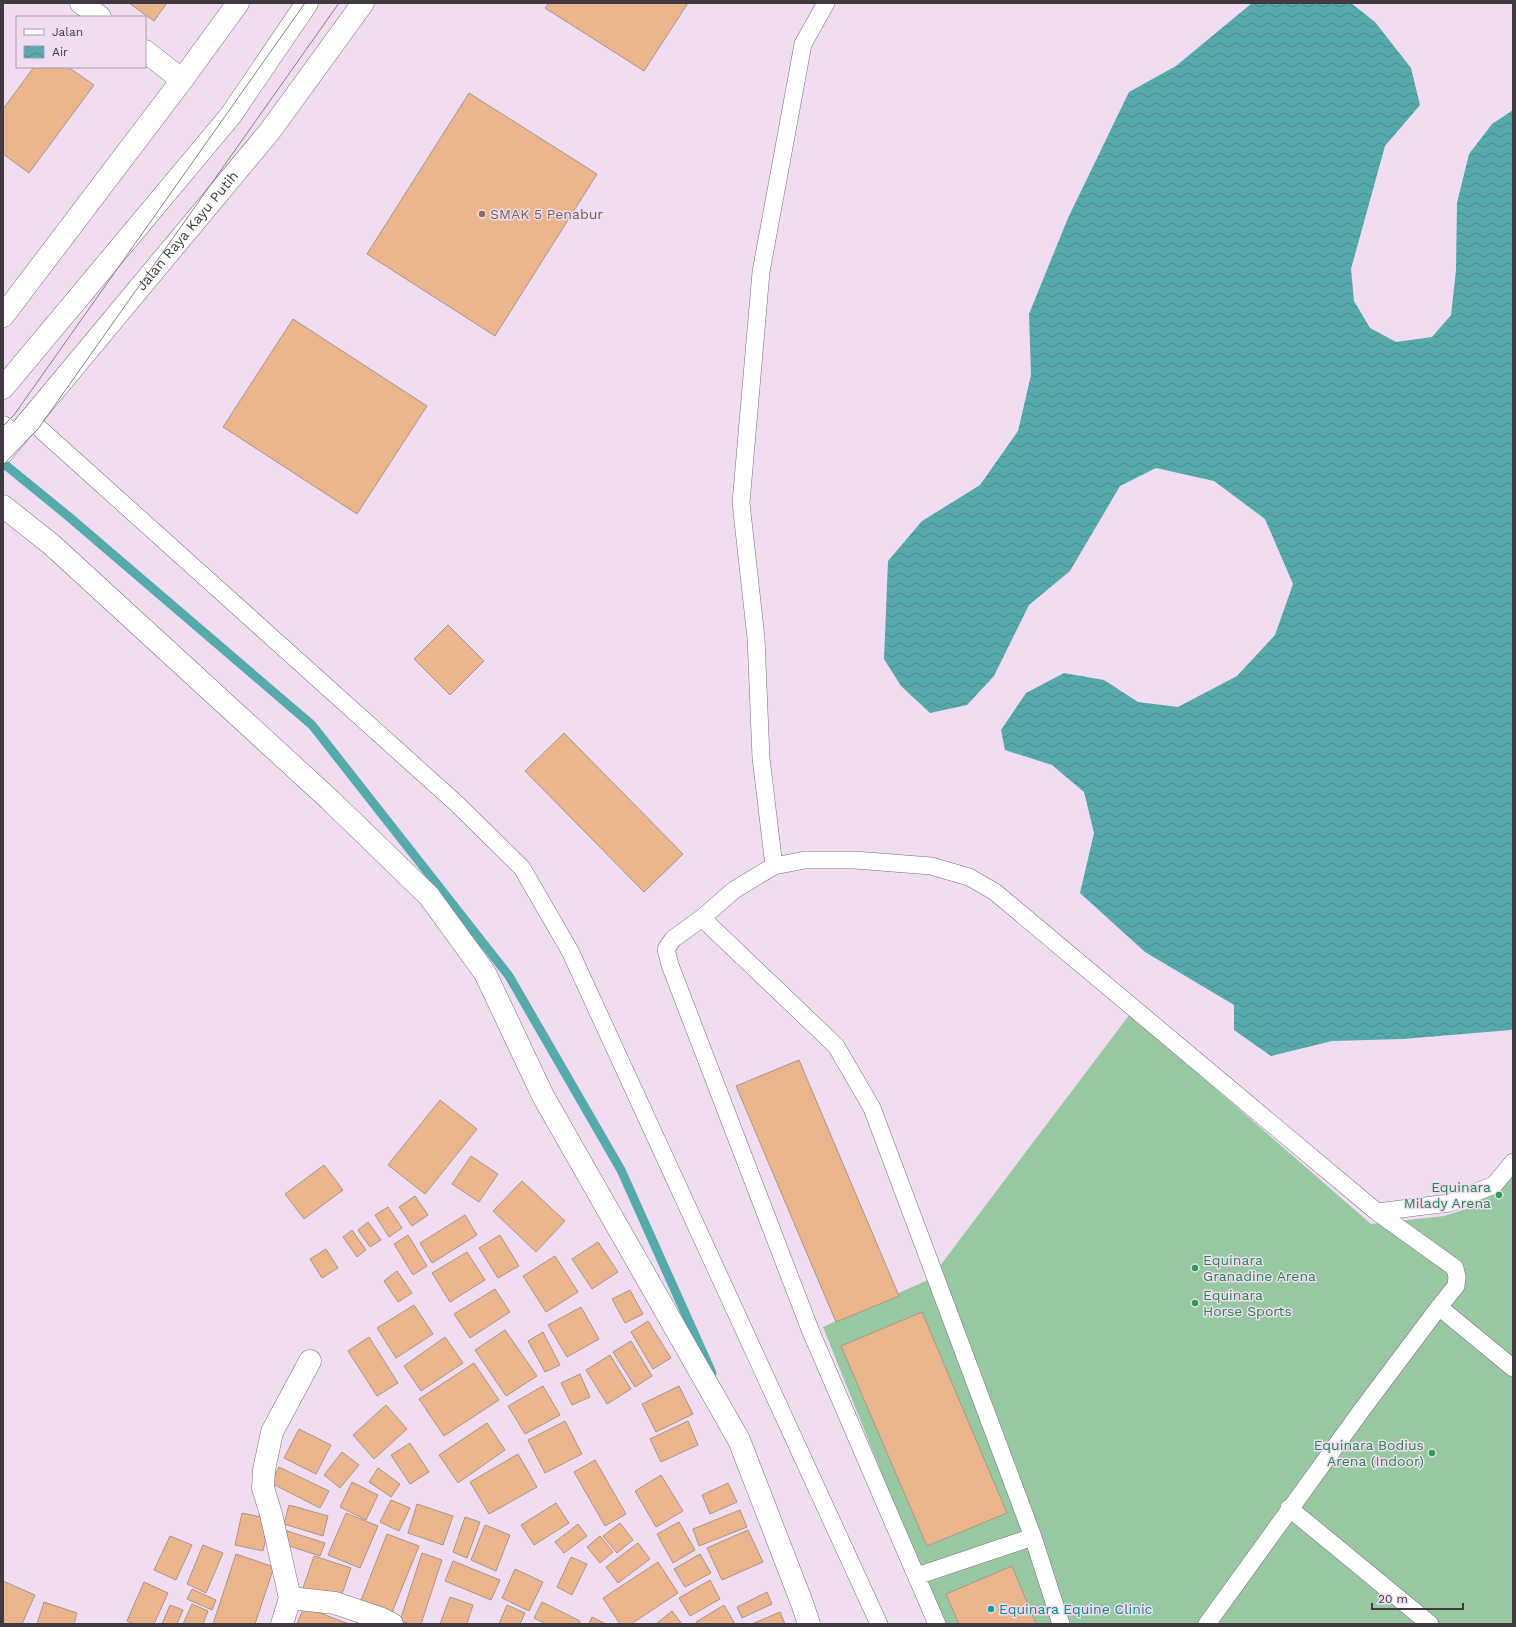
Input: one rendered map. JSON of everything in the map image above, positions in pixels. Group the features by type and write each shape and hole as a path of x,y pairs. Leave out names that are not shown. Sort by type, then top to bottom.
{"street":[{"path":"81,3 99,16"},
{"path":"3,316 182,80 238,3"},
{"path":"3,388 231,115 307,3"},
{"name":"Jalan Raya Kayu Putih","path":"7,440 29,419 270,131 363,3"},
{"path":"146,52 182,80"},
{"path":"3,506 52,545 335,805 429,896 486,973 543,1096 739,1440 809,1624"},
{"path":"282,1624 290,1598 271,1514 262,1488 272,1432 310,1361"},
{"path":"290,1598 335,1603 382,1619 392,1624"}],"lane":[{"path":"774,866 762,758 756,638 741,503 761,272 803,44 826,3"},
{"path":"29,419 456,803 522,868 570,951 879,1624"},
{"path":"937,1624 811,1332 670,965 666,950 673,938 702,918 734,890 774,866 812,860 855,860 931,866 969,877 995,892 1377,1212 1455,1268 1457,1277 1456,1286 1289,1508 1207,1624"},
{"path":"702,918 836,1046 872,1108 1033,1537 1060,1624"},
{"path":"1377,1212 1449,1203 1494,1185 1513,1162"},
{"path":"1439,1307 1513,1368"},
{"path":"1289,1508 1430,1624"},
{"path":"917,1576 1033,1537"}],"shaded area":[{"name":"Equinara Horse Sports","path":"1130,1014 1371,1224 1444,1216 1476,1206 1513,1161 1513,1624 940,1624 924,1579 823,1327 930,1279"}],"water":[{"path":"1252,3 1351,3 1375,22 1411,68 1420,105 1385,146 1351,269 1354,301 1370,328 1396,342 1432,337 1451,315 1456,270 1457,203 1469,154 1492,124 1513,110 1513,1028 1511,1030 1403,1039 1332,1041 1271,1056 1234,1030 1234,1005 1145,952 1080,893 1094,833 1084,792 1052,765 1005,750 1001,730 1026,693 1064,673 1104,680 1138,702 1178,707 1237,676 1275,635 1293,584 1265,519 1214,481 1156,468 1120,486 1070,571 1029,605 994,676 967,705 930,713 901,686 884,659 888,561 922,521 980,485 1018,431 1031,375 1029,314 1068,218 1129,92 1176,66"}],"building":[{"path":"129,3 167,3 154,21"},
{"path":"549,3 688,3 644,71 545,8"},
{"path":"33,68 69,68 94,85 29,173 3,154 3,109"},
{"name":"SMAK 5 Penabur","path":"469,93 597,174 495,336 367,254"},
{"path":"293,319 427,406 357,514 223,427"},
{"path":"448,625 484,661 450,695 414,659"},
{"path":"564,733 683,854 644,892 525,771"},
{"path":"799,1060 899,1296 836,1322 736,1086"},
{"path":"440,1100 477,1129 425,1194 388,1165"},
{"path":"471,1156 498,1174 479,1202 452,1184"},
{"path":"324,1165 343,1190 304,1219 285,1194"},
{"path":"522,1181 565,1221 536,1252 493,1211"},
{"path":"415,1196 428,1215 412,1226 399,1207"},
{"path":"388,1207 402,1228 389,1237 375,1215"},
{"path":"465,1215 477,1235 432,1263 420,1243"},
{"path":"368,1222 381,1240 370,1247 358,1230"},
{"path":"352,1230 366,1250 357,1257 343,1237"},
{"path":"408,1235 427,1266 413,1275 394,1244"},
{"path":"500,1235 519,1266 498,1278 479,1248"},
{"path":"598,1242 618,1272 592,1289 572,1259"},
{"path":"326,1249 338,1268 322,1278 310,1259"},
{"path":"467,1252 485,1280 450,1302 432,1273"},
{"path":"555,1256 578,1292 546,1312 523,1276"},
{"path":"397,1271 412,1293 398,1302 384,1281"},
{"path":"495,1289 510,1312 470,1338 454,1314"},
{"path":"630,1290 643,1314 625,1323 612,1299"},
{"path":"414,1305 433,1334 396,1358 377,1328"},
{"path":"581,1307 599,1339 567,1357 548,1325"},
{"path":"922,1312 1007,1513 927,1546 841,1346"},
{"path":"648,1321 671,1358 653,1369 631,1332"},
{"path":"505,1330 537,1376 506,1396 475,1350"},
{"path":"543,1332 560,1365 545,1372 528,1341"},
{"path":"369,1337 398,1383 377,1396 348,1351"},
{"path":"445,1337 463,1363 421,1391 404,1366"},
{"path":"631,1341 652,1376 635,1387 613,1352"},
{"path":"610,1355 631,1389 607,1404 586,1370"},
{"path":"474,1363 499,1400 444,1436 419,1399"},
{"path":"580,1374 590,1397 572,1405 561,1383"},
{"path":"543,1386 560,1415 525,1434 508,1406"},
{"path":"679,1386 693,1414 656,1432 642,1404"},
{"path":"386,1405 407,1429 374,1459 353,1435"},
{"path":"565,1421 582,1454 545,1473 528,1440"},
{"path":"688,1421 698,1445 661,1462 650,1439"},
{"path":"487,1423 505,1450 458,1483 439,1455"},
{"path":"299,1429 331,1445 316,1474 284,1458"},
{"path":"410,1443 429,1472 410,1484 391,1455"},
{"path":"342,1452 359,1465 340,1488 324,1475"},
{"path":"518,1454 537,1487 489,1514 470,1482"},
{"path":"595,1460 626,1514 605,1526 574,1472"},
{"path":"279,1467 329,1491 320,1508 271,1483"},
{"path":"378,1468 400,1484 391,1497 369,1482"},
{"path":"661,1475 683,1511 656,1527 635,1491"},
{"path":"352,1482 378,1495 366,1520 340,1507"},
{"path":"728,1483 737,1502 710,1514 702,1495"},
{"path":"391,1500 410,1508 399,1531 380,1522"},
{"path":"556,1503 569,1523 534,1545 521,1525"},
{"path":"417,1504 453,1516 443,1545 408,1533"},
{"path":"289,1505 328,1516 323,1536 284,1524"},
{"path":"740,1510 747,1527 699,1546 693,1529"},
{"path":"242,1513 270,1519 263,1551 235,1545"},
{"path":"346,1513 378,1526 360,1568 328,1555"},
{"path":"465,1517 480,1522 467,1558 453,1552"},
{"path":"679,1522 695,1550 673,1563 657,1534"},
{"path":"620,1523 633,1540 617,1553 603,1536"},
{"path":"578,1524 587,1536 564,1553 555,1542"},
{"path":"485,1525 510,1535 496,1571 471,1560"},
{"path":"284,1530 325,1543 320,1556 280,1543"},
{"path":"748,1530 763,1562 722,1580 707,1548"},
{"path":"387,1534 419,1546 391,1615 360,1603"},
{"path":"170,1536 192,1545 176,1580 154,1570"},
{"path":"600,1536 613,1552 600,1563 587,1547"},
{"path":"638,1543 650,1559 618,1583 606,1567"},
{"path":"203,1545 223,1553 206,1593 187,1584"},
{"path":"422,1553 442,1560 421,1624 410,1624 400,1621"},
{"path":"236,1554 274,1567 255,1624 213,1624"},
{"path":"700,1554 711,1573 685,1587 674,1569"},
{"path":"314,1556 351,1568 340,1600 303,1588"},
{"path":"571,1557 587,1564 572,1595 557,1587"},
{"path":"453,1561 500,1580 491,1600 445,1581"},
{"path":"658,1562 678,1593 631,1624 620,1624 603,1598"},
{"name":"Equinara Equine Clinic","path":"1012,1566 1036,1624 959,1624 946,1594"},
{"path":"515,1569 543,1582 529,1611 502,1598"},
{"path":"710,1580 720,1599 690,1616 679,1598"},
{"path":"3,1581 35,1595 22,1624 3,1624"},
{"path":"144,1582 168,1593 154,1624 134,1624 127,1621"},
{"path":"192,1589 216,1600 212,1610 187,1599"},
{"path":"767,1592 772,1604 742,1618 737,1607"},
{"path":"450,1597 473,1605 467,1624 440,1624"},
{"path":"44,1602 77,1613 74,1624 37,1624"},
{"path":"542,1602 580,1621 579,1624 546,1624 534,1618"},
{"path":"192,1604 208,1611 203,1624 183,1624"},
{"path":"170,1605 183,1610 177,1624 162,1624"},
{"path":"507,1605 525,1613 520,1624 499,1624"},
{"path":"724,1605 735,1624 697,1624 696,1622"},
{"path":"304,1607 349,1624 297,1624"},
{"path":"672,1611 682,1624 656,1624"},
{"path":"780,1612 785,1624 752,1624"},
{"path":"592,1617 606,1624 589,1624"}],"waterway":[{"path":"3,463 68,516 312,725 509,976 621,1170 712,1373"}],"tram line":[{"path":"3,426 14,415 305,3"},
{"path":"3,465 38,429 339,3"}],"place":[{"name":"SMAK 5 Penabur","path":"482,214"},
{"name":"Equinara Milady Arena","path":"1499,1195"},
{"name":"Equinara Granadine Arena","path":"1195,1268"},
{"name":"Equinara Horse Sports","path":"1195,1303"},
{"name":"Equinara Bodius Arena (Indoor)","path":"1432,1453"},
{"name":"Equinara Equine Clinic","path":"991,1609"}]}
